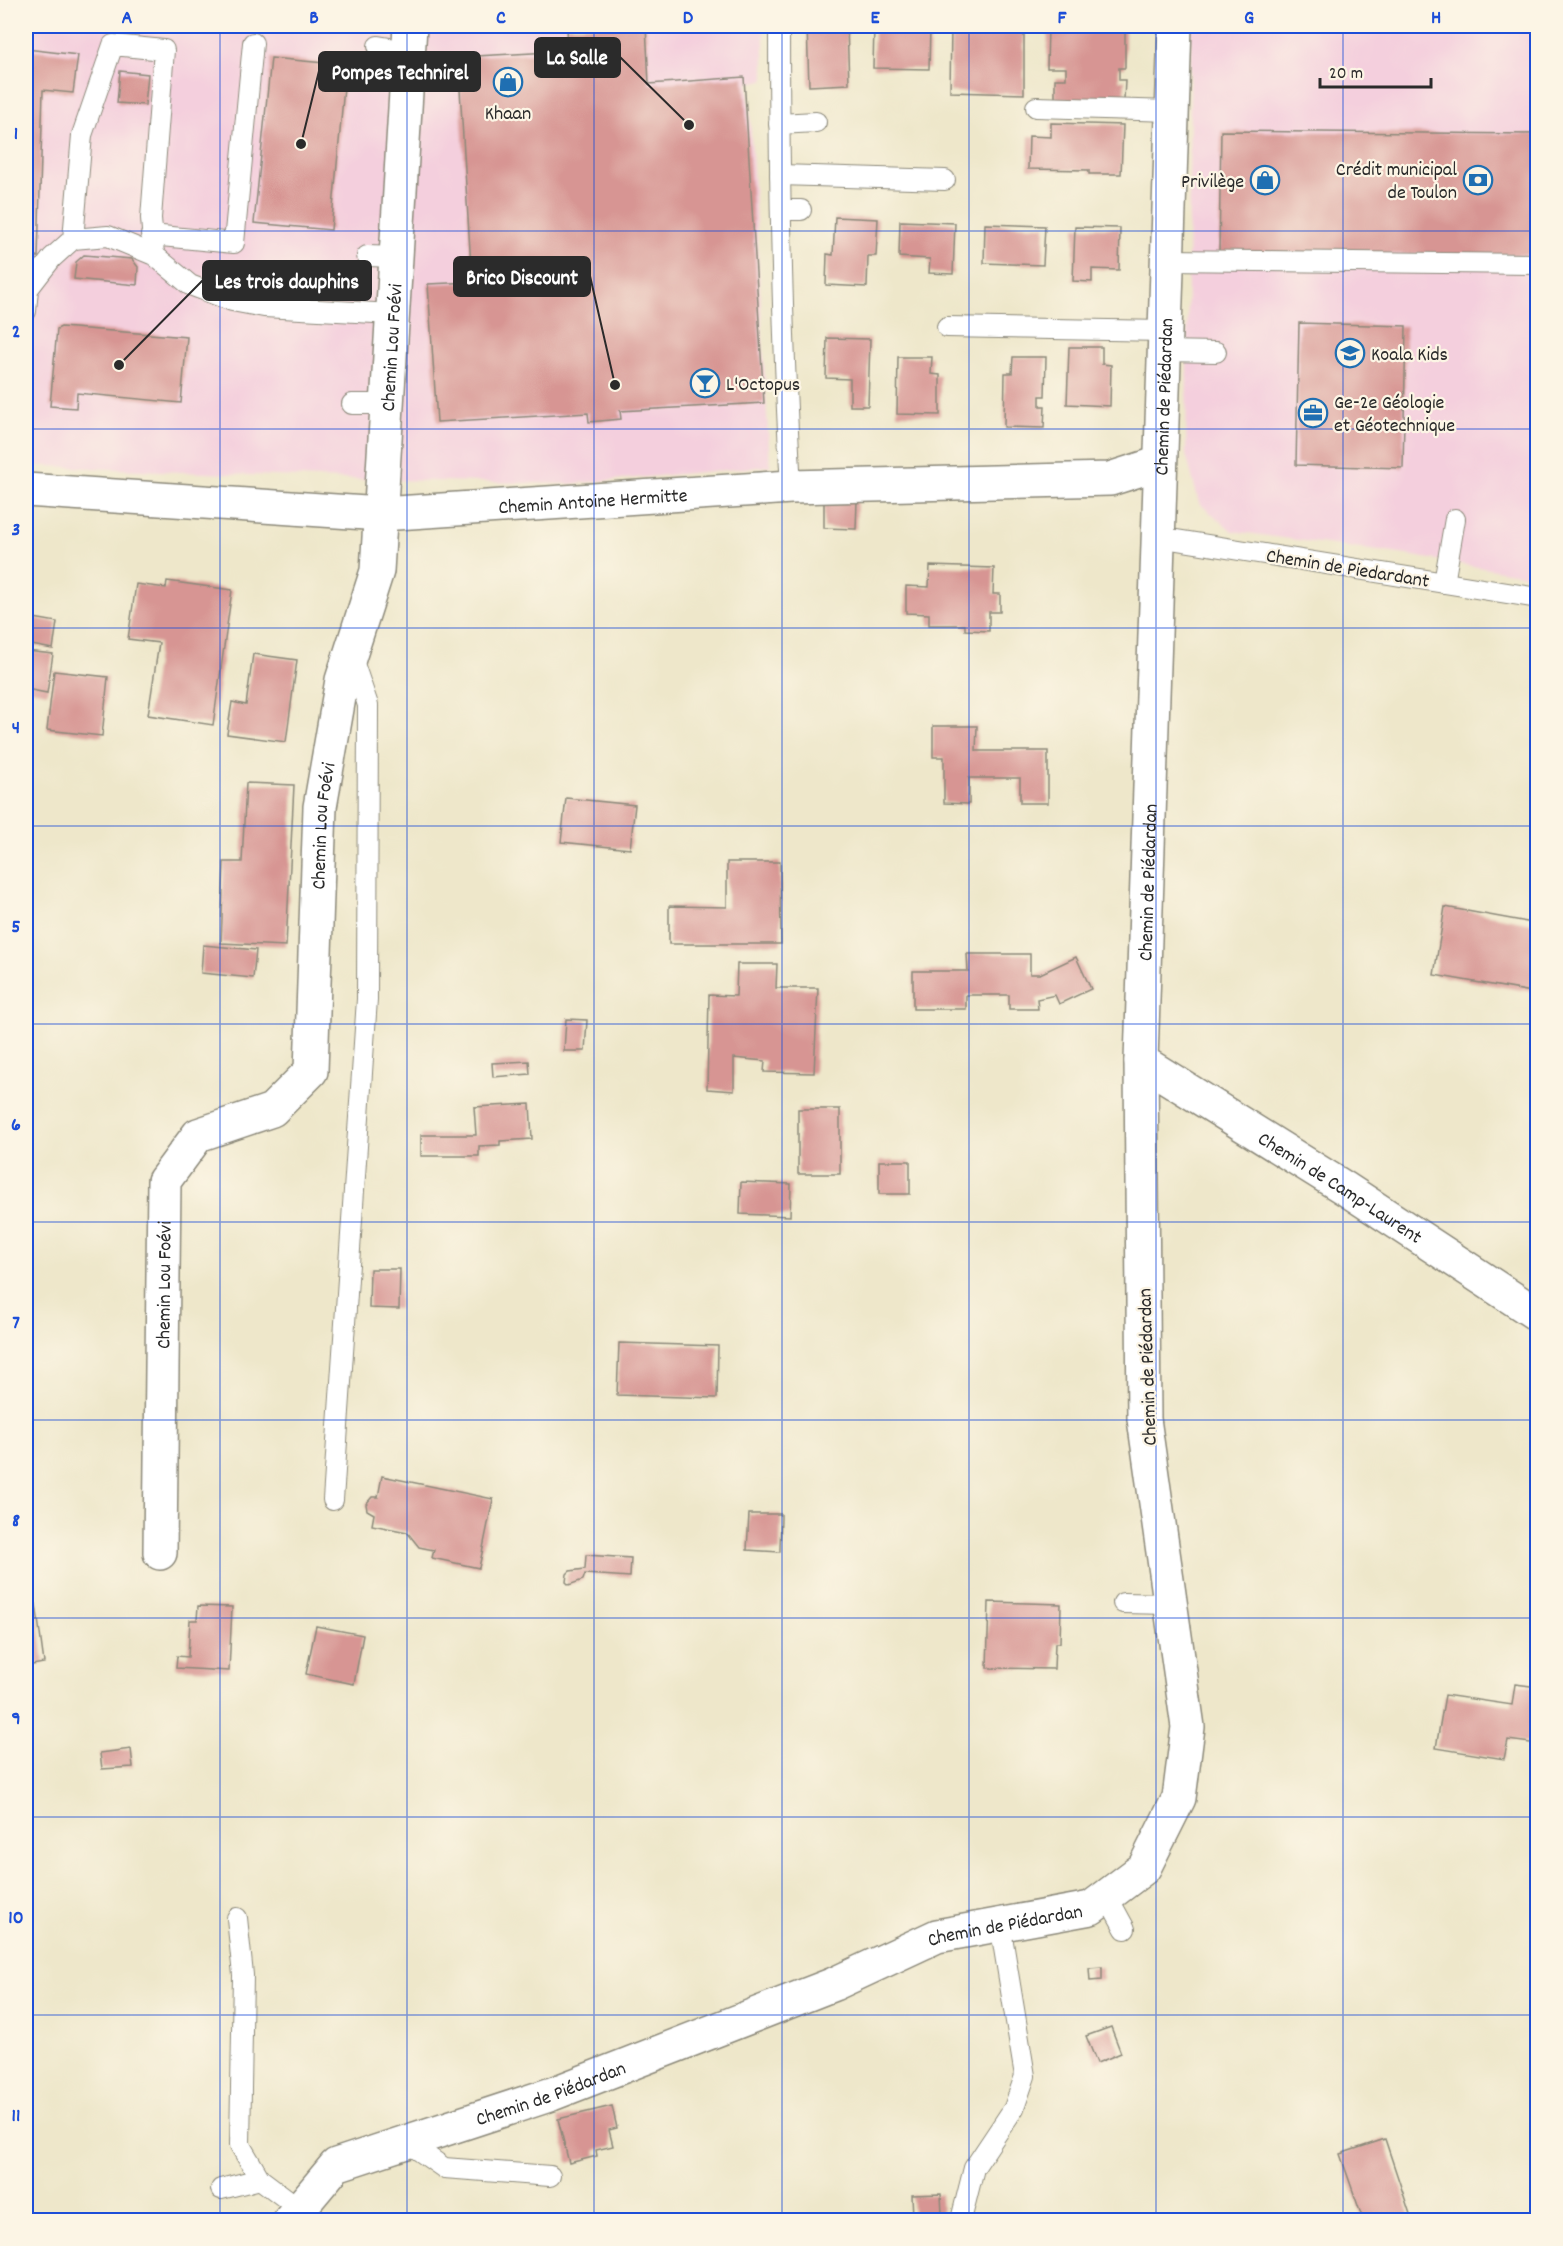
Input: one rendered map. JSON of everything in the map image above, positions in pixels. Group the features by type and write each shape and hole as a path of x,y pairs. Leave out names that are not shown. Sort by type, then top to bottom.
{"street":[{"name":"Chemin de Piédardan","path":"295,2214 336,2165 552,2094 834,1984 937,1936 1091,1908 1144,1868 1179,1798 1188,1727 1144,1419 1141,1061 1174,26"},
{"name":"Chemin Lou Foévi","path":"160,1553 164,1181 198,1135 272,1110 311,1071 320,807 342,680 377,571 393,314 382,256 399,41"},
{"name":"Chemin Antoine Hermitte","path":"26,490 381,514 791,487 1110,480 1160,463"},
{"name":"Chemin de Camp-Laurent","path":"1141,1061 1346,1189 1538,1315"}],"lane":[{"path":"779,26 780,176 791,210 786,399 791,487"},
{"path":"151,235 234,243 253,43"},
{"path":"74,239 82,135 113,45 164,50 151,235 154,255"},
{"path":"1036,107 1172,111"},
{"path":"779,124 816,122"},
{"path":"780,176 945,180"},
{"path":"26,311 28,289 52,258 74,239 108,236 154,255 190,285 232,302 264,307 393,314"},
{"path":"1167,261 1538,264"},
{"path":"947,327 1164,341 1216,352"},
{"path":"352,404 387,404"},
{"path":"1443,583 1455,519"},
{"name":"Chemin de Piedardant","path":"1158,537 1538,598"},
{"path":"333,1500 367,999 368,705 351,653"},
{"path":"1123,1603 1170,1604"},
{"path":"1107,1896 1125,1929"},
{"path":"237,1918 243,1975 240,2145 260,2179 295,2214"},
{"path":"961,2220 974,2168 1014,2108 1024,2076 1000,1924"},
{"path":"407,2142 444,2168 550,2176"},
{"path":"221,2189 260,2179"}],"shaded area":[{"path":"26,26 764,26 764,80 748,83 770,466 569,484 342,479 26,465"},
{"path":"1191,26 1537,26 1537,577 1407,555 1232,531 1199,503 1186,454"}],"building":[{"path":"567,26 646,26 649,84 744,77 764,403 620,411 621,419 589,422 588,413 437,422 428,284 472,282 458,57 568,51"},
{"path":"807,26 847,26 849,84 809,86"},
{"path":"874,26 930,26 929,69 873,68"},
{"path":"951,26 1024,26 1024,94 950,92"},
{"path":"1048,26 1125,26 1125,68 1119,68 1119,80 1125,80 1124,100 1055,100 1055,79 1066,79 1066,68 1047,68"},
{"path":"26,49 78,55 73,93 43,90 38,257 26,257"},
{"path":"271,58 346,65 331,230 254,223"},
{"path":"120,71 148,74 145,105 117,103"},
{"path":"1051,123 1123,125 1121,174 1089,174 1089,170 1028,169 1029,136 1051,137"},
{"path":"1221,131 1538,134 1538,255 1219,253"},
{"path":"835,217 878,219 876,256 868,256 867,287 826,285 827,254 833,255"},
{"path":"900,221 955,223 953,274 929,273 930,259 899,257"},
{"path":"985,224 1045,226 1043,265 984,263"},
{"path":"1075,227 1120,228 1119,270 1092,269 1092,282 1073,281"},
{"path":"84,255 132,259 138,267 137,285 74,279 76,262"},
{"path":"1299,323 1406,326 1403,468 1296,465"},
{"path":"61,327 187,337 181,403 77,393 76,408 50,406 57,329"},
{"path":"827,338 870,339 868,406 850,406 850,379 826,378"},
{"path":"1069,347 1102,347 1102,364 1111,365 1110,406 1067,404"},
{"path":"898,357 932,357 931,374 940,375 940,415 897,414"},
{"path":"1013,357 1046,357 1045,396 1040,396 1040,406 1045,406 1044,428 1004,427 1005,373 1012,373"},
{"path":"824,500 857,501 856,529 824,528"},
{"path":"930,566 994,568 993,594 1000,594 1000,612 989,612 989,631 965,630 965,625 929,625 929,614 906,613 906,586 929,587"},
{"path":"167,581 232,590 213,725 148,715 159,643 128,639 136,584 166,588"},
{"path":"28,617 57,622 53,649 26,644"},
{"path":"26,651 53,654 47,693 26,689"},
{"path":"253,654 297,660 286,742 227,734 232,702 246,705"},
{"path":"54,671 108,677 102,736 47,730"},
{"path":"933,726 977,726 976,751 1048,751 1048,803 1020,803 1020,778 969,778 969,804 944,803 944,757 933,757"},
{"path":"246,783 294,785 286,946 221,943 224,862 242,862"},
{"path":"566,798 635,805 630,849 561,842"},
{"path":"727,862 780,862 781,944 669,944 669,906 727,907"},
{"path":"1445,907 1538,924 1538,993 1434,975"},
{"path":"203,945 256,950 253,978 201,973"},
{"path":"967,954 1030,954 1030,974 1040,974 1076,957 1091,989 1059,1004 1055,995 1037,999 1038,1009 1009,1009 1009,995 966,995 966,1009 913,1009 913,971 968,971"},
{"path":"737,964 777,964 776,988 818,988 814,1073 764,1072 765,1061 734,1058 734,1091 707,1089 709,995 736,996"},
{"path":"566,1019 587,1020 585,1051 564,1051"},
{"path":"529,1061 530,1074 493,1077 492,1063"},
{"path":"530,1104 532,1139 500,1141 500,1145 479,1146 479,1156 421,1156 421,1135 476,1135 474,1107"},
{"path":"798,1109 840,1109 840,1174 798,1174"},
{"path":"879,1161 910,1161 910,1194 879,1194"},
{"path":"741,1182 791,1184 790,1216 740,1214"},
{"path":"370,1269 400,1269 399,1309 369,1308"},
{"path":"619,1343 718,1346 717,1398 617,1395"},
{"path":"382,1476 493,1499 479,1568 432,1558 434,1550 419,1547 407,1532 372,1525 374,1514 367,1510 366,1504 372,1497 378,1497"},
{"path":"749,1514 781,1514 780,1552 747,1550"},
{"path":"586,1555 631,1558 630,1577 585,1574 583,1580 569,1585 566,1582 567,1574 570,1571 585,1569"},
{"path":"989,1602 1061,1604 1060,1643 1055,1643 1054,1669 987,1668"},
{"path":"36,1604 44,1663 26,1666 26,1605"},
{"path":"198,1606 232,1607 229,1671 176,1668 177,1656 188,1657 190,1620 197,1620"},
{"path":"316,1626 363,1635 354,1684 306,1674"},
{"path":"1515,1684 1538,1687 1538,1744 1508,1740 1504,1759 1436,1748 1445,1695 1512,1705"},
{"path":"131,1749 133,1767 102,1769 100,1753"},
{"path":"1102,1967 1102,1980 1090,1981 1089,1968"},
{"path":"1111,2027 1121,2053 1097,2063 1086,2036"},
{"path":"612,2106 617,2128 609,2130 613,2146 596,2150 597,2156 569,2163 558,2119"},
{"path":"1385,2139 1412,2220 1363,2220 1340,2154"},
{"path":"941,2194 942,2215 913,2217 912,2195"}],"place":[{"name":"Khaan","path":"508,82"},
{"name":"La Salle","path":"689,125"},
{"name":"Pompes Technirel","path":"301,144"},
{"name":"Privilège","path":"1265,180"},
{"name":"Crédit municipal de Toulon","path":"1478,180"},
{"name":"Koala Kids","path":"1350,353"},
{"name":"Les trois dauphins","path":"119,365"},
{"name":"L'Octopus","path":"705,383"},
{"name":"Brico Discount","path":"615,385"},
{"name":"Ge-2e Géologie et Géotechnique","path":"1313,413"}]}
